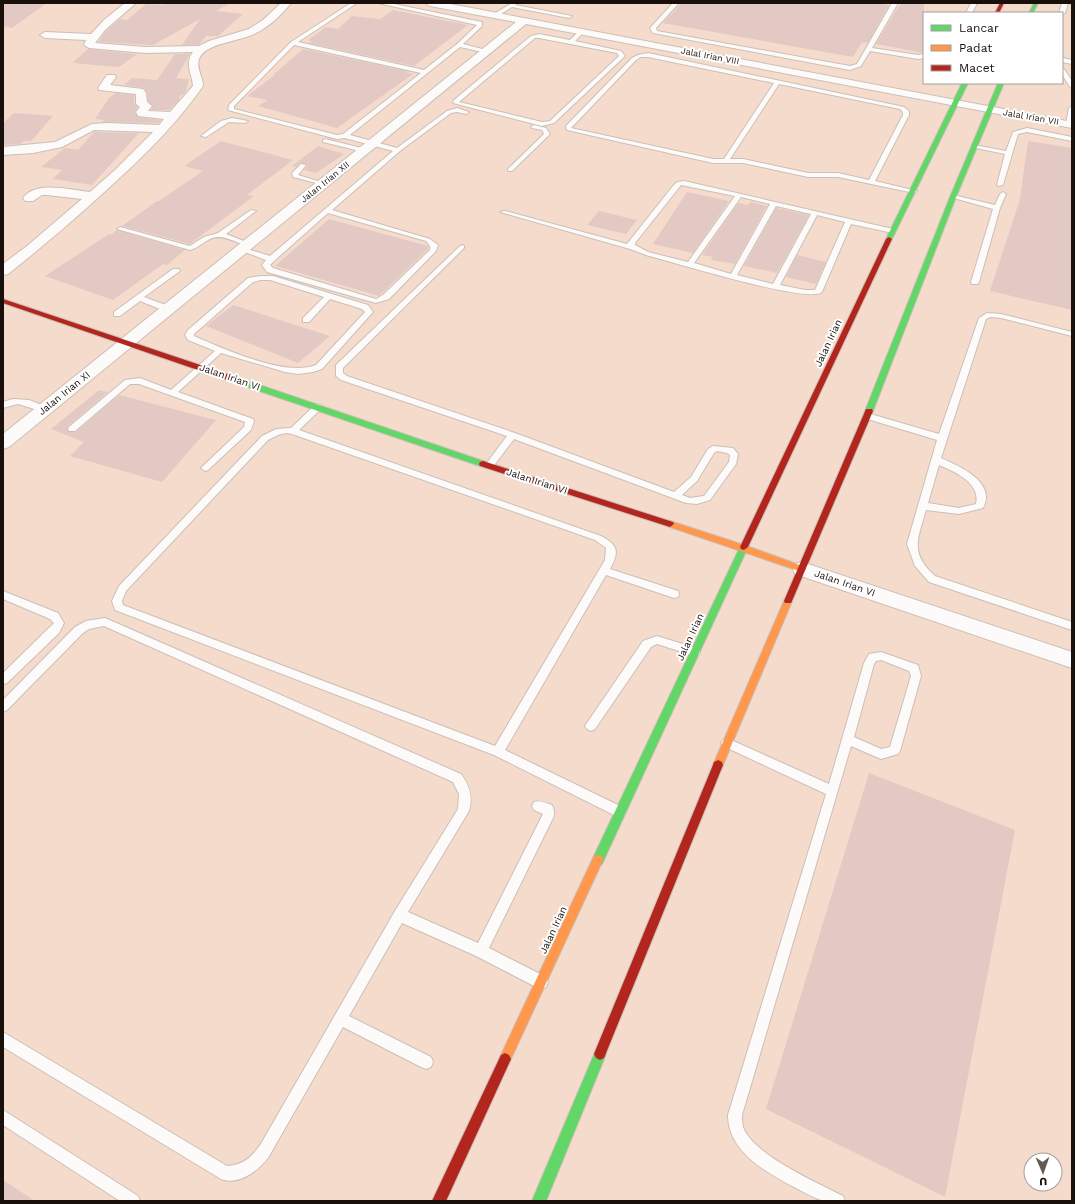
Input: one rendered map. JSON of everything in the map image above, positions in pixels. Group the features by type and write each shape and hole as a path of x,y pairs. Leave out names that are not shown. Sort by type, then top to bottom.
{"street":[{"path":"131,3 107,22 89,44 90,46 145,50 202,49 252,32 286,3"},
{"name":"Jalal Irian VIII","path":"430,3 990,110"},
{"path":"998,12 1002,3"},
{"path":"1032,12 1036,3"},
{"name":"Jalan Irian XII","path":"125,343 524,21"},
{"path":"45,35 94,37"},
{"path":"3,271 32,249 119,173 162,129 198,86 194,73 193,60 202,49"},
{"path":"111,77 102,88 139,91 141,93 142,104 146,106 142,114 173,116"},
{"name":"Jalan Irian","path":"439,1201 893,231 914,191 965,84"},
{"path":"539,1201 727,743 867,416 953,197 1001,84"},
{"name":"Jalal Irian VII","path":"990,110 1070,124"},
{"path":"3,151 33,149 58,145 86,129 96,126 162,129"},
{"path":"29,198 43,191 93,196"},
{"name":"Jalan Irian VI","path":"3,301 489,466 744,548 1072,660"},
{"name":"Jalan Irian XI","path":"3,443 125,343"}],"lane":[{"path":"354,3 293,43 231,106 230,109 337,137 344,136 459,45 480,26 480,23 381,3"},
{"path":"676,3 653,28 655,32 848,67 859,65 895,3"},
{"path":"970,12 974,3"},
{"path":"496,15 513,4 569,16"},
{"path":"572,42 582,32"},
{"path":"539,36 572,42 619,52 622,56 552,122 542,124 456,103 456,101 533,37 539,36"},
{"path":"293,43 425,72"},
{"path":"459,45 487,51"},
{"path":"869,47 918,58 923,56"},
{"path":"871,182 906,115 905,110 897,106 648,55 640,56 634,59 568,127 573,131 713,161 748,162 808,174 838,175 871,182 914,191"},
{"path":"1063,72 1072,86"},
{"path":"725,162 778,82"},
{"path":"1070,124 1072,108"},
{"path":"328,211 428,240 434,245 434,250 386,298 376,301 270,270 266,265 271,259 398,150 449,112 454,110 546,130 547,134 510,170"},
{"path":"204,136 228,119 236,118 368,147 398,150"},
{"path":"1000,185 1015,133 1028,130 1072,139"},
{"path":"344,136 368,147"},
{"path":"974,147 1008,153"},
{"path":"303,165 295,173 295,176 322,184"},
{"path":"631,247 631,243 679,183 739,195 893,231"},
{"path":"975,282 997,208 1003,194"},
{"path":"690,264 739,195"},
{"path":"953,197 997,208"},
{"path":"733,276 774,204"},
{"path":"220,235 253,210"},
{"path":"503,212 631,247 640,251 775,287 804,293 818,292 849,221"},
{"path":"775,287 815,213"},
{"path":"120,230 190,248 194,247 209,236 220,235 271,259"},
{"path":"462,247 339,367 339,374 344,378 512,436 675,496 689,500 697,501 707,498 733,462 734,454 730,450 716,448 711,451 694,479 675,496"},
{"path":"117,314 176,271"},
{"path":"270,278 365,308 369,312 319,367 313,371 290,371 220,350 191,338 190,334 251,280 270,278"},
{"path":"306,320 328,297"},
{"path":"139,298 168,309"},
{"path":"1072,334 1001,316 990,315 983,318 942,438 912,544 916,561 922,570 932,579 1072,626"},
{"path":"172,393 220,350"},
{"path":"72,429 128,382 140,381 250,421 251,424 248,428 205,468"},
{"path":"3,405 20,400 44,409"},
{"path":"293,431 318,407"},
{"path":"867,416 942,438"},
{"path":"498,752 610,560 613,551 608,544 598,538 293,431 281,431 265,438 122,589 117,602 124,610 498,752 620,812"},
{"path":"489,466 512,436"},
{"path":"923,506 959,511 980,506 982,502 982,493 979,486 952,466 936,460"},
{"path":"605,570 674,594"},
{"path":"3,595 54,616 59,623 55,630 3,680"},
{"path":"3,707 79,630 86,625 105,622 457,778 462,784 466,800 463,812 399,915 259,1160 249,1169 237,1173 226,1174 3,1039"},
{"path":"591,726 646,644 657,640 695,652"},
{"path":"838,1201 763,1160 744,1142 738,1134 735,1125 735,1115 833,791 847,739 870,660 873,657 881,656 914,668 916,676 894,751 881,754 847,739"},
{"path":"727,743 833,791"},
{"path":"481,951 549,814 548,809 538,806"},
{"path":"399,915 481,951 541,982"},
{"path":"340,1020 426,1062"},
{"path":"3,1117 133,1201"}],"shaded area":[{"path":"3,3 1072,3 1072,1201 3,1201"}],"building":[{"path":"3,3 47,3 12,28 3,26"},
{"path":"163,3 230,3 216,11 243,14 218,36 206,36 199,45 182,45 200,19 153,45 98,42 106,31 120,19 127,20 146,4 163,5"},
{"path":"682,3 876,3 889,5 868,43 862,42 853,57 663,23"},
{"path":"901,3 924,3 923,53 876,44"},
{"path":"393,10 468,25 414,66 309,43 312,41 308,40 326,27 338,29 352,16 380,19"},
{"path":"88,49 137,54 119,67 72,63"},
{"path":"303,49 407,71 406,72 413,74 337,128 258,106 268,100 247,96 275,75 273,75"},
{"path":"175,54 190,54 176,78 189,79 186,91 183,95 180,95 179,100 169,110 151,110 153,106 148,101 147,93 144,88 124,85 132,78 157,80"},
{"path":"116,93 134,95 134,104 138,107 135,113 138,117 161,120 158,123 102,122 104,120 95,119 109,98"},
{"path":"14,113 53,116 31,141 24,141 20,144 3,145 3,123"},
{"path":"94,132 139,133 92,185 53,179 62,170 41,167 65,148 78,150"},
{"path":"221,141 293,160 247,195 254,196 190,244 122,226 203,171 184,166"},
{"path":"1028,141 1072,148 1072,310 990,291 1020,199"},
{"path":"318,146 344,154 316,173 304,170 308,165 306,164 300,163 296,167 292,166"},
{"path":"687,192 729,201 693,253 653,244"},
{"path":"750,202 767,206 735,264 711,260 712,257 702,255 738,203 748,205"},
{"path":"776,208 809,215 777,273 744,266"},
{"path":"599,211 637,220 626,234 587,225"},
{"path":"329,219 428,246 428,249 379,296 275,266"},
{"path":"117,230 185,250 167,265 163,264 113,300 45,276 109,234 111,235"},
{"path":"797,255 826,262 816,284 786,277"},
{"path":"233,305 330,336 298,363 206,326"},
{"path":"99,390 108,392 68,426 68,432 76,432 119,395 216,420 162,482 70,456 84,442 51,429"},
{"path":"869,773 1015,830 945,1197 766,1109"},
{"path":"3,1180 35,1201 3,1201"}],"traffic: fast":[{"path":"1032,12 1036,3"},
{"path":"889,239 965,84"},
{"path":"869,411 953,197 1001,84"},
{"path":"233,379 483,464"},
{"path":"598,860 744,547"},
{"path":"539,1201 600,1054"}],"traffic: slow":[{"path":"670,524 802,569"},
{"path":"718,765 788,601"},
{"path":"505,1059 598,860"}],"traffic: jam":[{"path":"998,12 1002,3"},
{"path":"744,547 889,239"},
{"path":"3,301 233,379"},
{"path":"788,601 869,411"},
{"path":"483,464 670,524"},
{"path":"600,1054 718,765"},
{"path":"439,1201 505,1059"}]}
